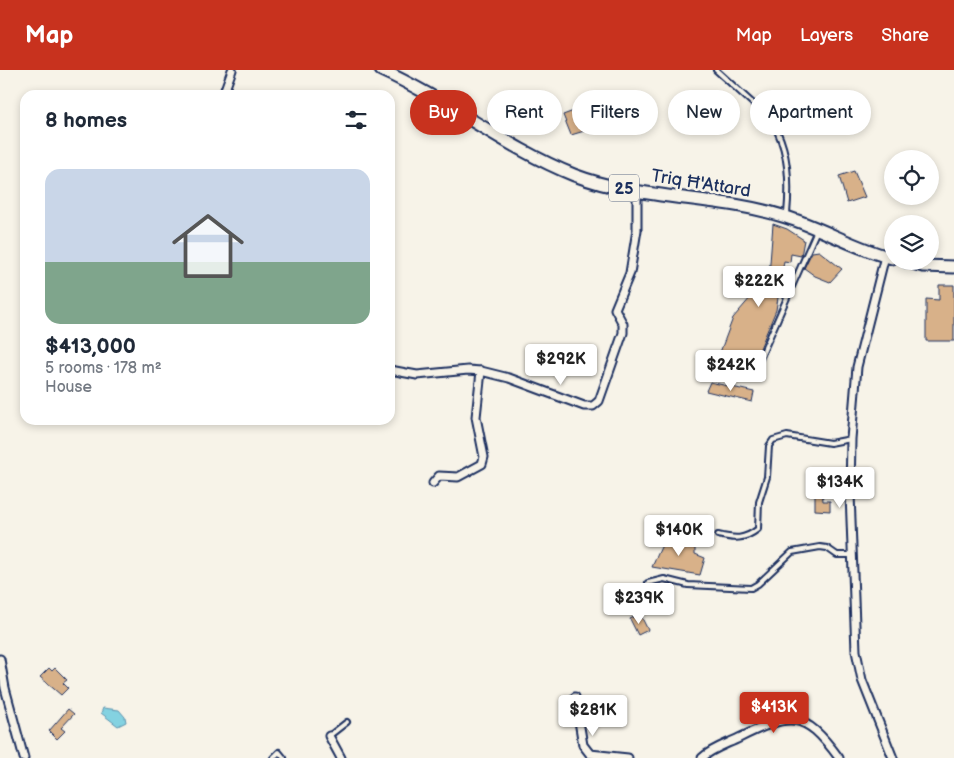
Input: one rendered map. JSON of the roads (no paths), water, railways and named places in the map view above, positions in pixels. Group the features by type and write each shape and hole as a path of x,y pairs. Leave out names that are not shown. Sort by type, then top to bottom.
{"main road":[{"name":"Triq Ħ'Attard","path":"381,70 416,86 510,144 574,175 604,185 740,206 787,217 884,255"},
{"path":"939,267 954,267"}],"street":[{"path":"225,90 232,70"},
{"path":"395,371 418,375 468,370 481,371 509,378 584,406 596,405 604,392 610,368 623,333 623,324 615,309 630,273 637,230 636,190"},
{"path":"885,270 859,354 851,439 852,555 854,633 859,666 876,720 892,758"},
{"path":"432,483 439,476 458,477 482,464 484,457 476,417 481,371"},
{"path":"0,658 5,688 24,758"},
{"path":"575,697 583,744 590,754 614,755 628,758"},
{"path":"702,758 769,724 793,718 819,733 839,758"},
{"path":"329,736 341,758"}],"lane":[{"path":"716,70 770,118 776,127 782,143 788,183 787,217"},
{"path":"752,377 817,230"},
{"path":"718,535 737,539 745,538 758,529 759,502 766,477 769,446 773,440 787,436 830,443 851,439"},
{"path":"648,583 664,579 688,585 751,588 758,584 792,552 820,547 827,548 837,555 852,555"},
{"path":"329,736 346,722"},
{"path":"274,758 279,752 284,758"}],"water":[{"path":"103,708 119,710 125,717 126,722 118,726 101,713"}]}
